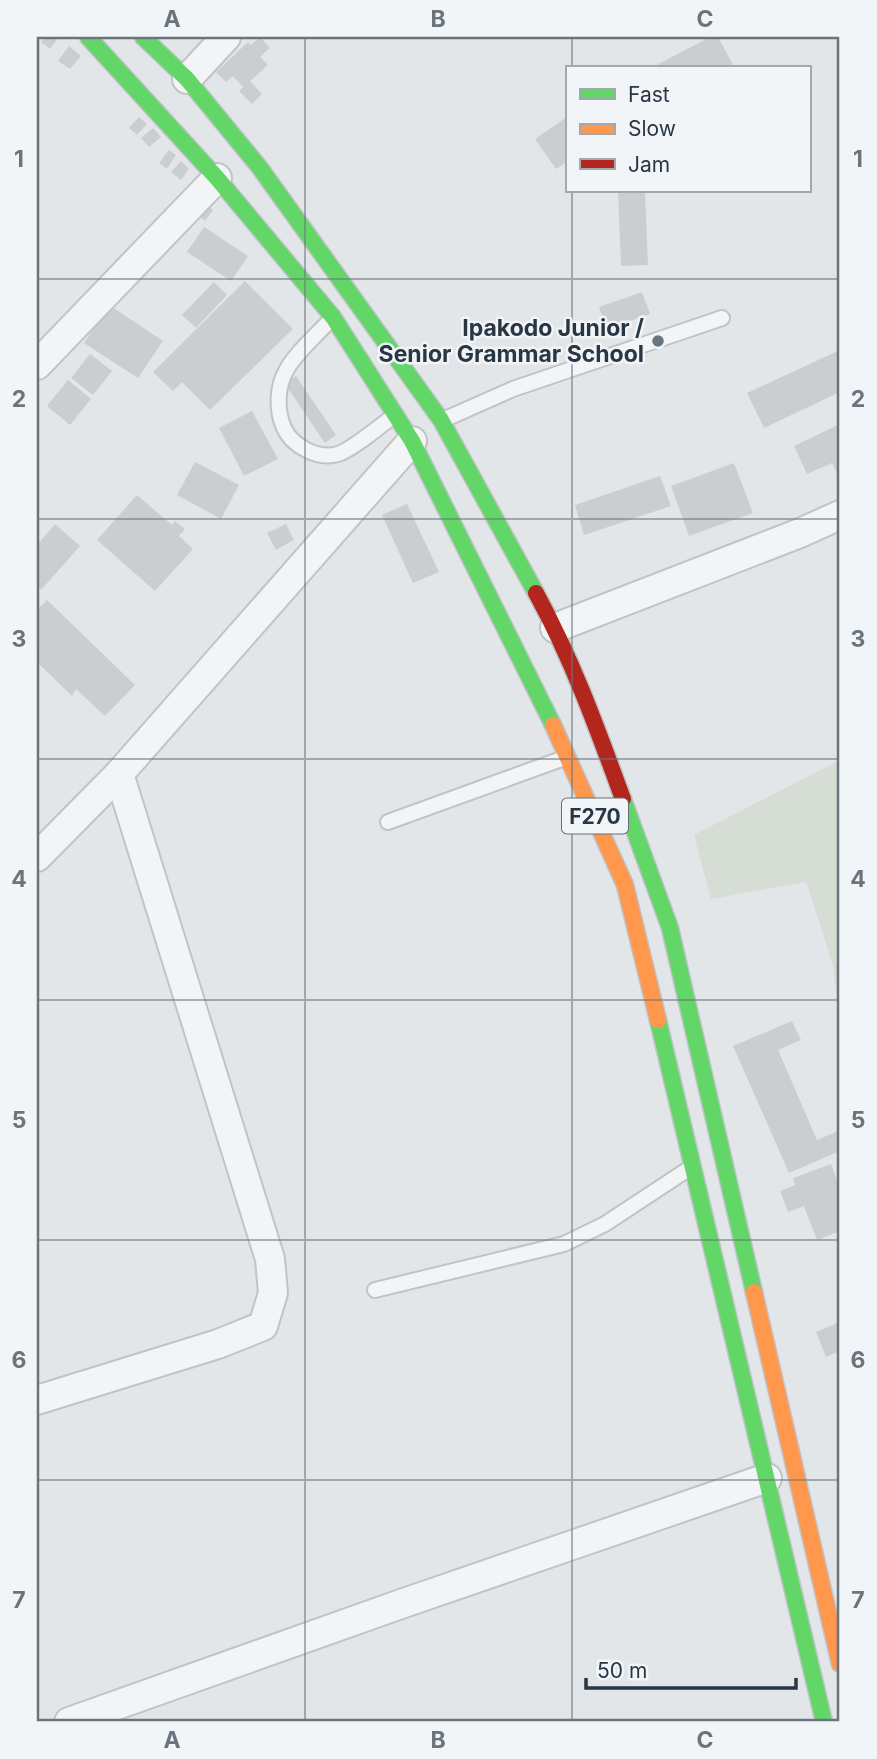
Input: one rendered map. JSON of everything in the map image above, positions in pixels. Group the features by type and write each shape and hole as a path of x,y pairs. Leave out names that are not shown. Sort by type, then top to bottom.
{"main road":[{"name":"F270","path":"88,37 217,178 333,317 412,441 569,757 625,885 694,1165 824,1722"},
{"name":"F270","path":"143,37 187,79 260,168 442,420 555,628 584,691 670,928 840,1664"}],"street":[{"path":"187,79 226,37"},
{"path":"37,365 217,178"},
{"path":"37,858 118,774 412,441"},
{"path":"555,628 800,534 840,515"},
{"path":"37,1400 218,1344 263,1326 273,1293 270,1259 118,774"},
{"path":"69,1722 414,1599 767,1478"}],"lane":[{"path":"333,317 287,367 279,385 279,405 285,429 306,451 324,456 339,454 395,415"},
{"path":"442,420 513,389 722,318"},
{"path":"388,822 569,757"},
{"path":"375,1290 564,1244 605,1224 694,1165"}],"shaded area":[{"path":"840,760 840,1026 833,965 806,882 711,899 694,835"}],"building":[{"path":"45,37 59,37 50,49 41,42"},
{"path":"260,37 270,48 260,57 268,65 250,81 262,94 252,104 239,91 243,87 233,76 226,82 216,72 248,42 251,45"},
{"path":"710,37 718,37 733,65 731,66 655,66"},
{"path":"69,46 81,56 70,69 58,61"},
{"path":"139,117 147,124 137,135 129,128"},
{"path":"566,118 566,163 556,169 535,139"},
{"path":"153,128 161,137 149,147 141,138"},
{"path":"169,150 176,155 167,169 159,163"},
{"path":"181,161 189,169 181,180 171,172"},
{"path":"618,192 645,192 648,265 621,266"},
{"path":"201,201 213,210 205,221 193,211"},
{"path":"204,227 248,256 231,281 187,252"},
{"path":"245,281 293,329 210,410 182,382 173,391 153,372"},
{"path":"214,282 227,295 196,328 182,315"},
{"path":"642,292 650,314 607,329 599,307"},
{"path":"109,305 163,341 138,378 84,343"},
{"path":"840,350 840,392 764,428 747,393"},
{"path":"90,354 112,371 93,395 71,378"},
{"path":"296,376 336,435 325,443 285,384"},
{"path":"68,380 91,399 70,425 47,406"},
{"path":"252,411 278,459 244,476 219,428"},
{"path":"840,424 840,474 838,475 832,463 807,474 794,446"},
{"path":"195,462 239,485 221,519 177,495"},
{"path":"734,463 753,513 689,536 671,486"},
{"path":"660,476 671,506 584,535 575,505"},
{"path":"137,495 172,525 175,521 185,529 179,536 193,549 155,591 97,540"},
{"path":"407,504 439,572 413,583 382,515"},
{"path":"55,524 80,546 41,590 37,586 37,545"},
{"path":"286,524 294,540 276,550 267,533"},
{"path":"47,600 135,685 105,716 76,689 72,696 37,662 40,656 37,653 37,610"},
{"path":"792,1021 801,1040 778,1050 817,1140 838,1131 840,1151 789,1173 733,1046"},
{"path":"831,1164 840,1189 840,1231 817,1240 804,1206 788,1212 780,1191 795,1185 793,1178"},
{"path":"840,1322 840,1351 826,1357 816,1332"}],"traffic: fast":[{"path":"88,37 217,178 333,317 412,441 553,725"},
{"path":"143,37 187,79 260,168 441,420 536,593"},
{"path":"623,799 670,928 754,1292"},
{"path":"658,1020 824,1722"}],"traffic: slow":[{"path":"553,725 625,885 658,1020"},
{"path":"754,1292 840,1664"}],"traffic: jam":[{"path":"536,593 594,720 623,799"}],"place":[{"name":"Ipakodo Junior / Senior Grammar School","path":"658,341"}]}
